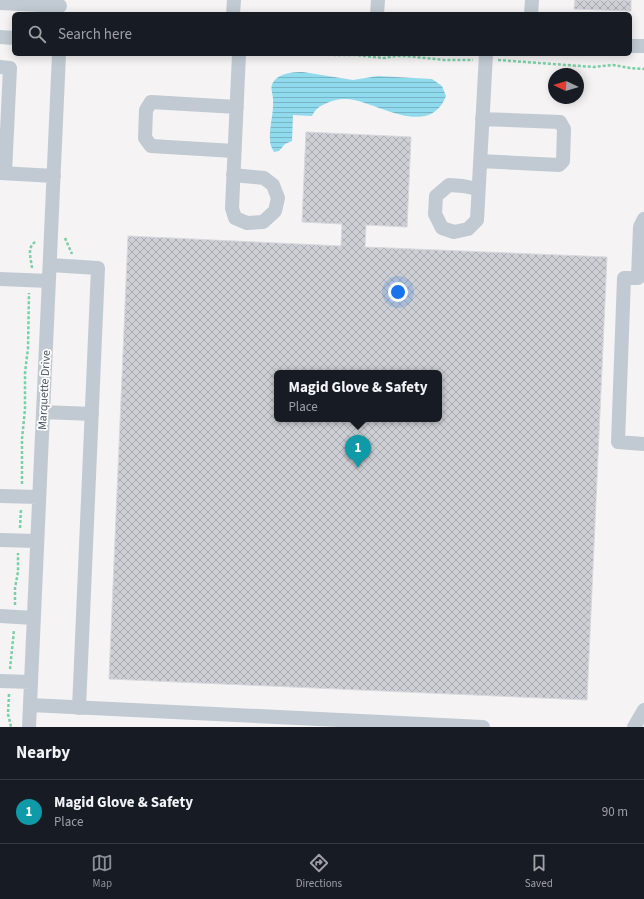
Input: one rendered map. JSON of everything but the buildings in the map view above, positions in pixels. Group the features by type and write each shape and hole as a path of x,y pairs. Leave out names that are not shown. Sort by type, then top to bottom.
{"street":[{"path":"233,12 234,0"},
{"path":"377,12 378,0"},
{"path":"531,12 532,0"},
{"path":"0,3 60,7"},
{"path":"0,37 12,38"},
{"path":"632,46 644,46"},
{"name":"Marquette Drive","path":"29,727 59,56"},
{"path":"233,175 239,56"},
{"path":"478,189 486,56"},
{"path":"0,67 10,68 2,173 54,176"},
{"path":"234,150 151,146 145,138 146,110 151,102 237,107"},
{"path":"480,161 559,165 563,161 564,129 560,122 482,119"},
{"path":"644,219 640,227 641,278 624,278 618,442 644,444"},
{"path":"50,265 98,268 79,708"},
{"path":"0,279 49,282"},
{"path":"43,412 92,414"},
{"path":"0,496 39,497"},
{"path":"0,540 37,541"},
{"path":"0,616 34,618"},
{"path":"5,681 31,682"},
{"path":"30,705 334,724 483,727"},
{"path":"634,727 644,710"}],"path":[{"path":"11,727 8,714 5,681 15,617 14,588 18,572 22,497 22,439 25,409 25,373 28,348 30,280 32,267 30,253 33,243 51,237"}],"water":[{"path":"303,72 353,80 378,76 432,79 442,86 446,96 439,108 429,115 418,117 405,116 354,100 343,99 327,103 315,111 312,116 293,115 292,141 285,144 279,151 274,152 270,143 273,104 271,88 273,83 280,76"}],"place":[{"name":"Magid Glove & Safety","path":"358,468"}]}
